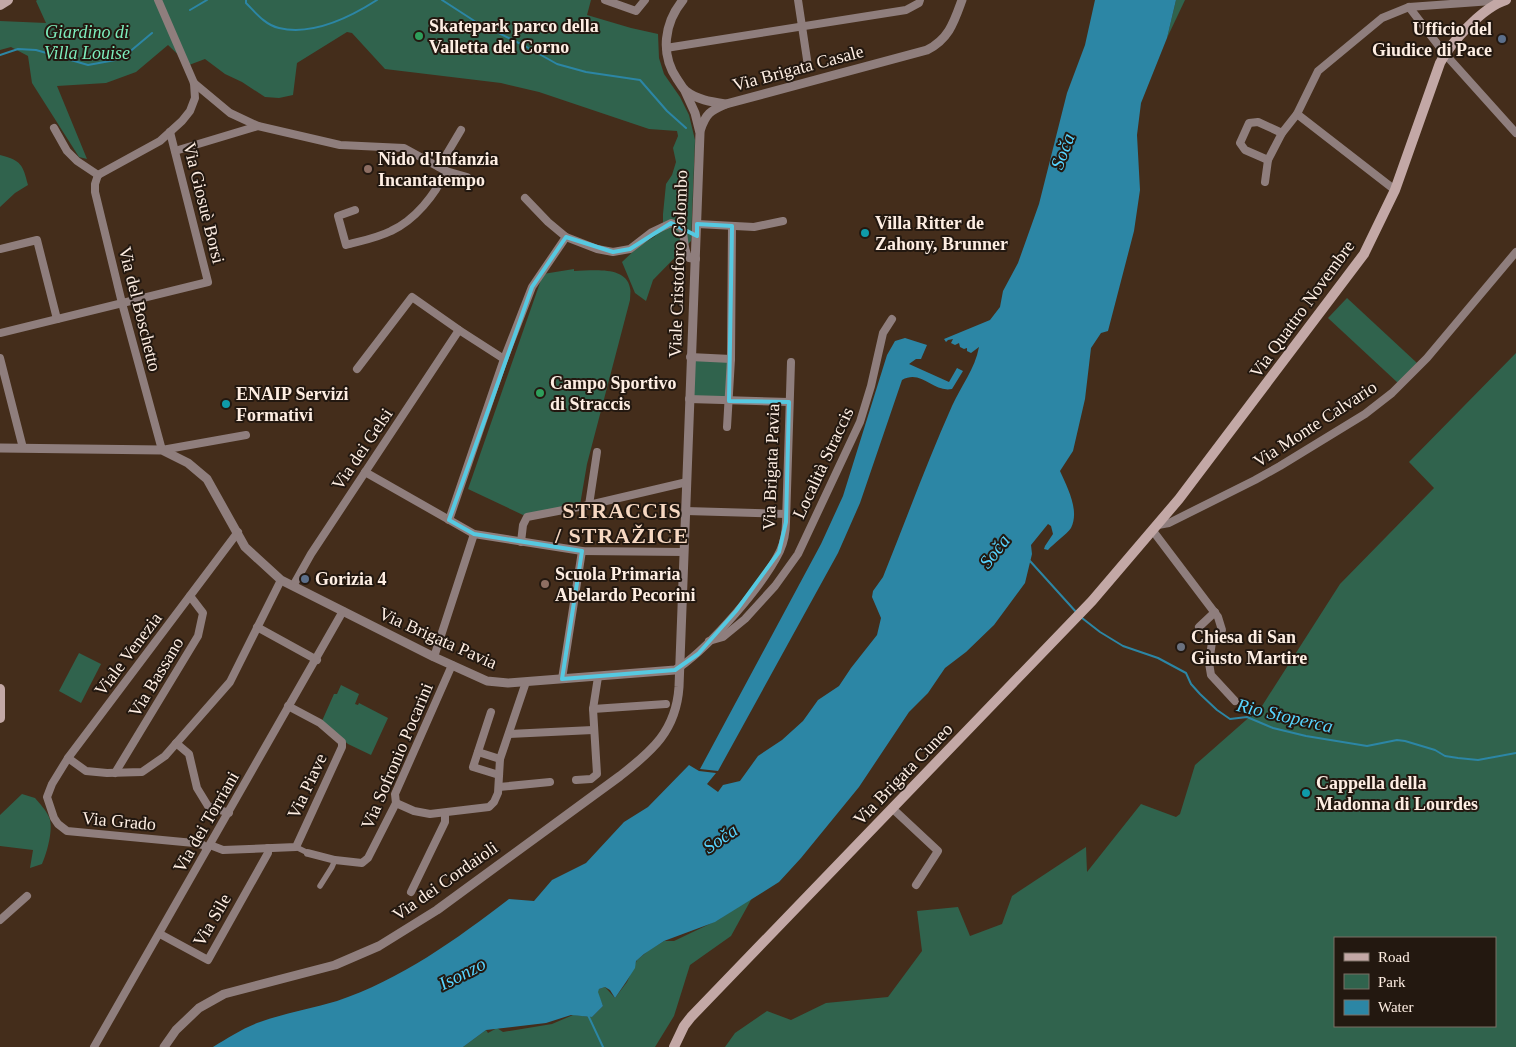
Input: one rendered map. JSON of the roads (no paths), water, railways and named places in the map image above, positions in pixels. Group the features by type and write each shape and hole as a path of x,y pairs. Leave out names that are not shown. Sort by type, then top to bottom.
{"main road":[{"path":"0,5 8,0"},
{"name":"Via Quattro Novembre","path":"1155,528 1355,268 1364,254 1395,190 1440,63 1445,54 1479,17 1504,1"},
{"name":"Via Brigata Cuneo","path":"674,1047 684,1026 691,1017 1078,615 1155,528"},
{"path":"0,690 0,718"}],"street":[{"path":"54,128 67,151 77,161 98,176 139,154 170,132 190,111 195,98 194,83 158,0"},
{"path":"605,0 627,4 636,11 645,0"},
{"path":"682,0 670,19 666,48 673,72 685,91"},
{"path":"798,0 808,66"},
{"path":"666,48 906,10 919,3 920,0"},
{"name":"Via Brigata Casale","path":"685,91 703,100 726,104 927,50 943,39 951,30 962,0"},
{"path":"1265,182 1268,160 1282,133 1297,114 1318,70 1382,18 1409,7 1492,0 1504,1"},
{"path":"1409,7 1445,54 1516,133"},
{"path":"194,83 230,113 258,126 340,145 404,148 446,171 467,177"},
{"name":"Viale Cristoforo Colombo","path":"680,667 690,357 696,259 700,133 696,112 685,91"},
{"name":"Viale Cristoforo Colombo","path":"700,133 705,116 726,104"},
{"path":"1297,114 1395,190"},
{"path":"1268,160 1245,150 1240,143 1249,123 1258,122 1282,133"},
{"path":"175,151 258,126"},
{"path":"438,167 462,130"},
{"name":"Via Giosuè Borsi","path":"122,303 208,282 170,132"},
{"path":"355,210 338,216 346,245 391,231 410,220 438,187 446,171"},
{"name":"Via del Boschetto","path":"98,176 94,192 162,450"},
{"path":"525,198 548,222 566,237 597,249 613,252 630,249 652,232 671,223 682,228 685,237 685,253 689,258 696,259"},
{"path":"697,224 754,227 767,226 783,221"},
{"path":"727,427 731,359 732,226"},
{"path":"449,520 504,359 532,287 566,237"},
{"path":"0,249 38,240 57,319"},
{"name":"Via Monte Calvario","path":"1155,528 1169,523 1255,480 1364,414 1392,393 1427,358 1516,252"},
{"name":"Via Monte Calvario","path":"1503,269 1516,262"},
{"path":"357,369 412,297 504,359"},
{"path":"0,333 122,303"},
{"name":"Località Straccis","path":"709,642 722,637 745,619 775,586 798,554 863,413 883,333 892,319"},
{"name":"Via dei Gelsi","path":"293,586 311,554 459,330"},
{"path":"690,357 731,359"},
{"path":"0,358 23,448"},
{"name":"Via Brigata Pavia","path":"0,448 162,450 188,463 208,479 245,546 281,580 434,657 487,680 508,683 675,670 698,654 709,642 760,581 780,552 786,531 791,362"},
{"path":"689,399 789,402"},
{"path":"162,450 246,435"},
{"path":"589,505 597,452"},
{"path":"365,472 474,534 582,551 684,552"},
{"path":"521,542 523,525 527,517 589,505 687,482"},
{"path":"686,511 786,514"},
{"path":"1155,528 1218,617 1222,630 1212,642 1209,663 1211,675 1235,701"},
{"name":"Viale Venezia","path":"47,797 52,784 68,758 238,532"},
{"path":"434,657 474,534"},
{"path":"562,679 582,551"},
{"path":"68,758 86,771 116,773 142,772 165,756 230,682 281,580"},
{"name":"Via Bassano","path":"116,773 198,636 203,613 190,596"},
{"name":"Via dei Torriani","path":"94,1047 344,611"},
{"path":"1199,627 1215,612"},
{"path":"258,627 317,660"},
{"name":"Via Sofronio Pocarini","path":"368,858 396,803 395,794 452,665"},
{"name":"Via dei Cordaioli","path":"164,1047 176,1030 199,1008 224,994 335,965 379,946 437,910 620,776 649,753 659,742 666,730 676,706 680,667"},
{"path":"576,780 591,779 597,774 593,709 598,677"},
{"path":"396,803 414,812 421,813 445,813 489,807 497,796 500,759 526,682"},
{"path":"593,709 666,704"},
{"name":"Via Piave","path":"288,706 320,723 342,742 342,747 296,847"},
{"path":"491,712 473,767 499,775"},
{"path":"509,734 593,730"},
{"path":"176,743 189,754 197,788 208,806 229,813"},
{"path":"478,752 500,759"},
{"path":"499,787 550,782"},
{"name":"Via Grado","path":"47,797 54,818 67,831 194,843 208,847"},
{"path":"893,809 938,851 916,886"},
{"path":"411,892 445,822 445,813"},
{"name":"Via Piave","path":"208,847 223,850 296,847 308,853 334,860 362,863 368,858"},
{"name":"Via Sile","path":"160,934 208,960 268,853 268,848"},
{"path":"320,886 332,867 334,860"},
{"path":"0,920 27,896"}],"water":[{"path":"1095,0 1176,0 1167,38 1141,103 1137,135 1140,190 1134,231 1108,331 1101,333 1091,348 1085,399 1073,451 1060,471 1072,499 1074,514 1071,528 1048,550 1044,549 1053,534 1051,526 1048,524 1031,545 1032,554 1025,583 994,625 966,652 945,668 928,693 909,712 859,787 801,858 779,882 715,922 664,941 644,954 636,961 635,968 615,998 610,990 605,987 599,989 598,992 603,1006 592,1017 571,1015 546,1023 486,1030 463,1047 213,1047 260,1022 337,1001 383,982 427,957 509,899 534,901 552,880 586,863 624,822 648,807 689,765 699,771 716,773 707,784 718,792 723,785 740,781 758,756 782,740 803,721 818,700 839,686 877,635 881,618 872,597 873,591 883,577 943,427 977,355 979,347 971,353 967,351 967,348 960,347 959,343 955,345 951,343 953,339 946,342 944,339 990,320 1000,307 1003,291 1018,263 1039,204 1067,93 1085,45"},
{"path":"905,338 927,345 921,359 916,359 909,364 949,382 957,368 963,371 952,389 939,388 916,377 902,380 860,503 838,553 718,771 700,769 821,544 843,496 887,355 895,341"}],"waterway":[{"path":"190,10 207,0"},
{"path":"246,0 246,3 269,24 292,30 305,30 330,24 355,13 377,0"},
{"path":"442,0 476,22 557,64 586,72 640,80 667,111 686,128"},
{"path":"0,55 18,49 36,50 88,65 121,59 152,33"},
{"name":"Rio Stoperca","path":"1030,561 1077,613"},
{"name":"Rio Stoperca","path":"1082,618 1123,646 1158,658 1186,673 1191,684 1200,694 1230,719 1247,717 1273,728 1306,736 1367,746 1397,740 1405,741 1435,750 1445,756 1458,758 1478,760 1516,753"},
{"path":"588,1015 603,1047"}],"place":[{"name":"Skatepark parco della Valletta del Corno","path":"419,36"},
{"name":"Ufficio del Giudice di Pace","path":"1502,39"},
{"name":"Nido d'Infanzia Incantatempo","path":"368,169"},
{"name":"Villa Ritter de Zahony, Brunner","path":"865,233"},
{"name":"Campo Sportivo di Straccis","path":"540,393"},
{"name":"ENAIP Servizi Formativi","path":"226,404"},
{"name":"Gorizia 4","path":"305,579"},
{"name":"Scuola Primaria Abelardo Pecorini","path":"545,584"},
{"name":"Chiesa di San Giusto Martire","path":"1181,647"},
{"name":"Cappella della Madonna di Lourdes","path":"1306,793"}],"district":[{"name":"STRACCIS / STRAŽICE","path":"622,522"}],"park label":[{"name":"Giardino di Villa Louise","path":"87,42"}],"water label":[{"name":"Soča","path":"1062,151"},
{"name":"Soča","path":"994,551"},
{"name":"Soča","path":"720,838"},
{"name":"Isonzo","path":"462,973"}]}
